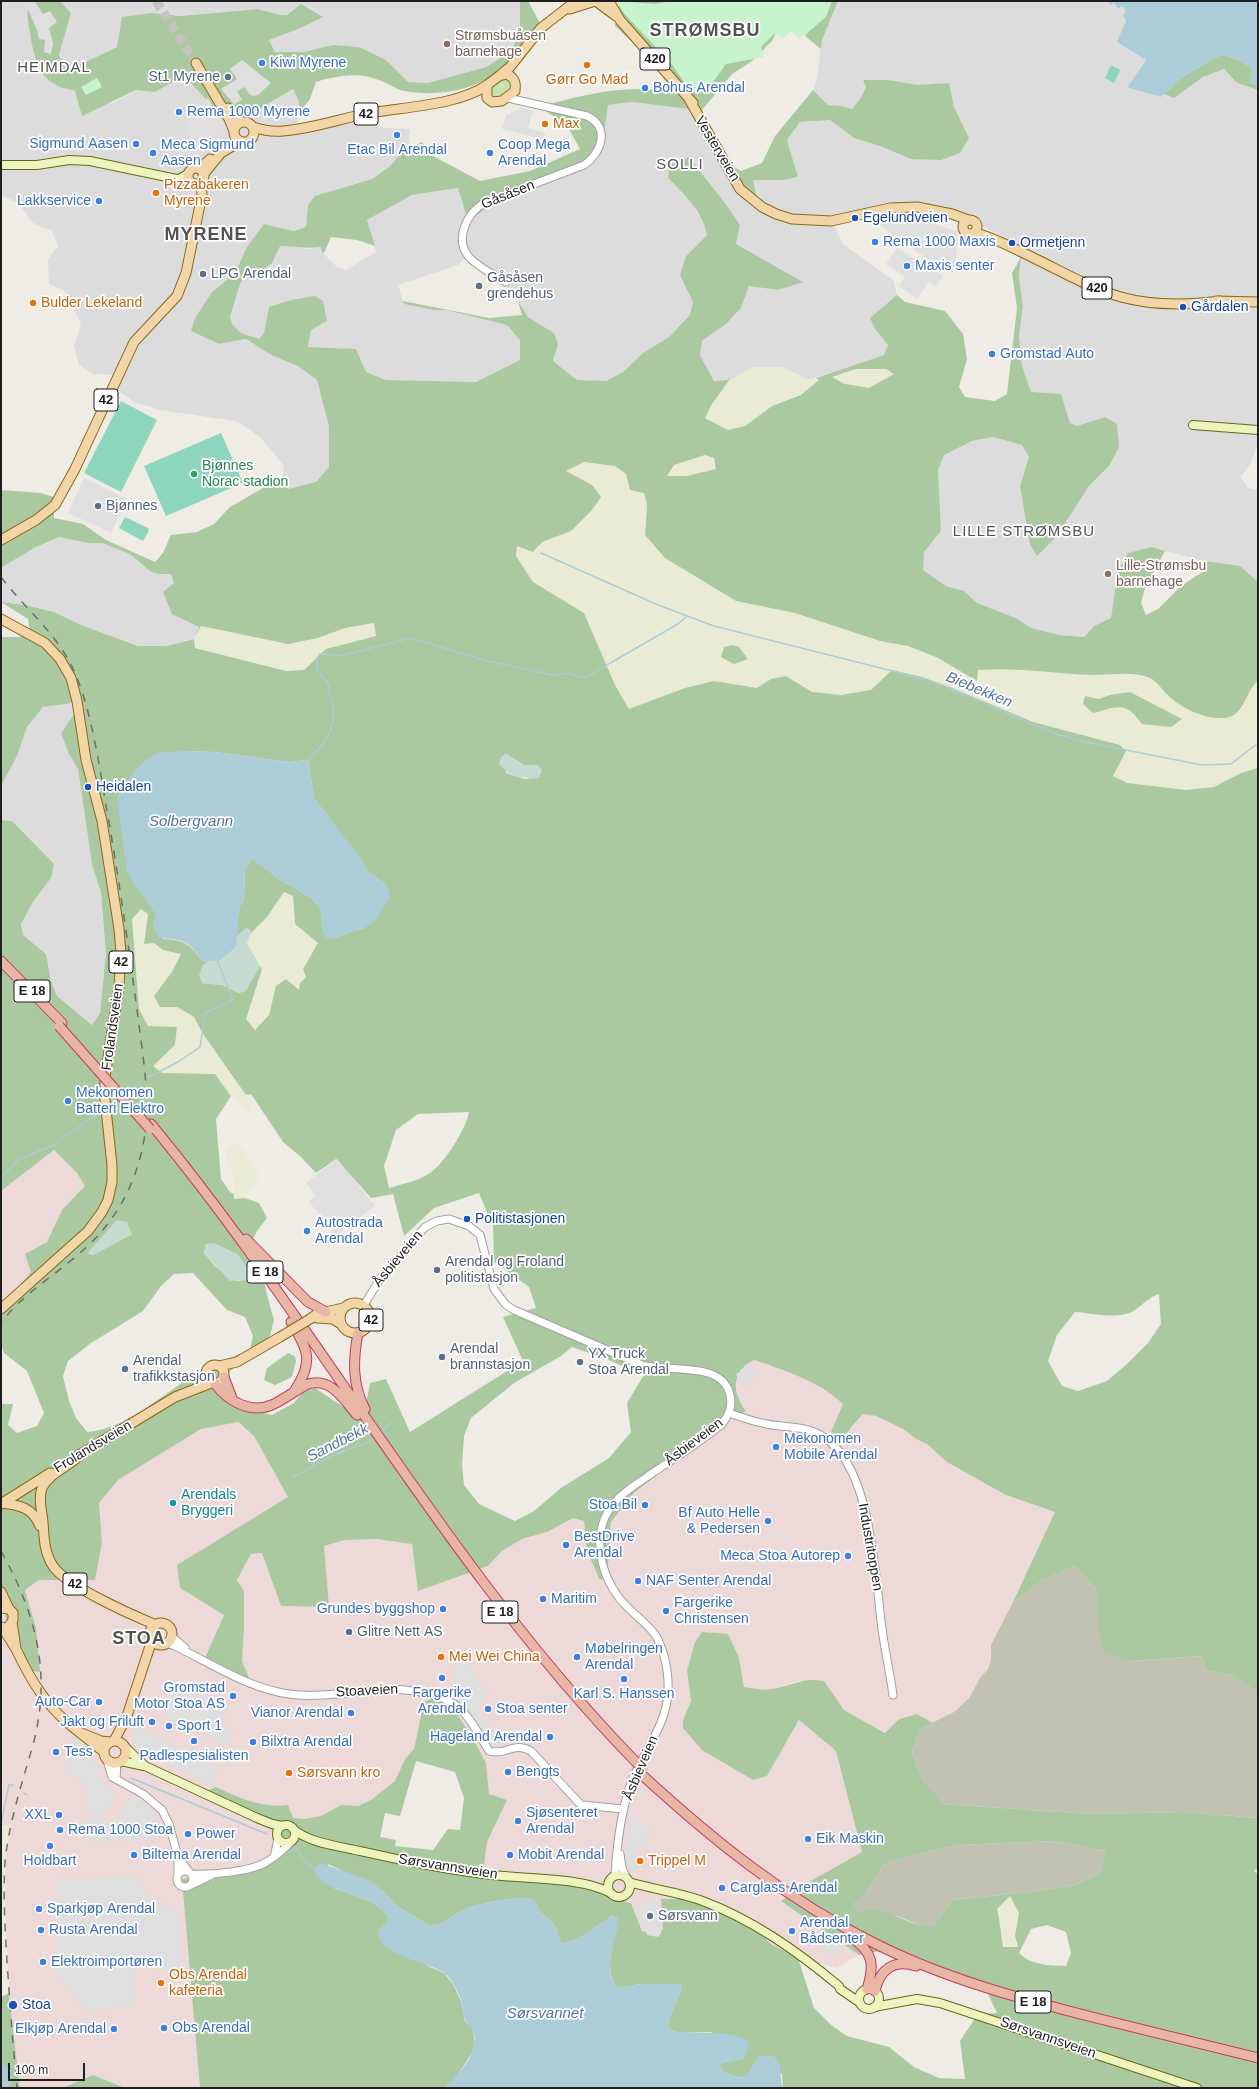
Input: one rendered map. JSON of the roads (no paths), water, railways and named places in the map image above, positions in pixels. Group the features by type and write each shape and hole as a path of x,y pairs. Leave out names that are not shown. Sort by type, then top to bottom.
{"highway":[{"name":"E 18","path":"1,961 60,1024 150,1127 221,1213 371,1427 382,1446 474,1570 524,1635 574,1696 634,1764 692,1814 785,1890 878,1946 956,1978"},
{"name":"E 18","path":"1,967 60,1024"},
{"name":"E 18","path":"150,1127 235,1238 361,1420"},
{"name":"E 18","path":"221,1213 308,1302 326,1312"},
{"name":"E 18","path":"281,1305 302,1338 307,1355 306,1372 294,1391"},
{"name":"E 18","path":"358,1333 354,1362 356,1389 371,1427"},
{"path":"224,1376 232,1400"},
{"name":"E 18","path":"213,1383 225,1396 246,1407 264,1407 272,1405 294,1391 314,1382 325,1383 338,1393 361,1420 371,1427"},
{"name":"E 18","path":"821,1912 860,1943 870,1957 872,1969 870,1991"},
{"name":"E 18","path":"821,1912 884,1942 972,1979 1016,1993 1258,2053"},
{"name":"E 18","path":"870,1991 885,1970 900,1964 909,1964 1011,1996 1258,2058"}],"main road":[{"name":"42","path":"1,540 45,514 63,493 134,343 171,303 179,291 186,273 200,198 196,178 221,153 241,142 277,132 455,99 476,93 510,67 526,46 553,18 576,1"},
{"name":"42","path":"553,18 575,7 597,1"},
{"name":"Vesterveien","path":"597,1 620,20 698,109 749,195 762,207 784,217 804,220 824,220 827,218 845,217 909,206 941,212 957,222 966,224 967,233 975,229 1108,293 1132,300 1172,304 1220,301 1258,302"},
{"name":"Vesterveien","path":"609,1 620,20"},
{"name":"42","path":"455,99 477,99 492,102 502,101 513,90 518,61 526,46"},
{"path":"1,165 37,165 69,160 90,161 177,180 196,178 234,132 236,126 241,122 228,108 196,63 229,119 234,132 237,139 241,142"},
{"path":"499,76 507,74 512,76 513,90"},
{"path":"488,85 487,98 492,102"},
{"name":"42","path":"241,122 249,123 253,127 277,132"},
{"path":"252,138 254,133 253,127"},
{"path":"1194,425 1258,430"},
{"name":"Frolandsveien","path":"1,619 45,643 60,659 71,678 77,701 86,760 102,821 121,953 119,986 105,1077 105,1100 112,1165 112,1182 108,1200 102,1212 88,1231 1,1309"},
{"name":"42","path":"213,1383 220,1382 237,1362 317,1314 343,1308 355,1302 364,1305 370,1312 371,1321 366,1329 358,1333 348,1332 341,1324 333,1319 324,1317 310,1319"},
{"name":"42","path":"341,1324 340,1316 343,1308"},
{"name":"42","path":"206,1371 211,1366 219,1366 237,1362"},
{"path":"219,1366 224,1376"},
{"path":"206,1371 207,1379 213,1383"},
{"name":"Frolandsveien","path":"186,1392 206,1371"},
{"name":"Frolandsveien","path":"2,1503 186,1392 213,1383"},
{"name":"42","path":"81,1454 47,1481 42,1488 40,1502 44,1534 50,1560 62,1576 131,1615 156,1625 167,1626 171,1631 167,1641 157,1644 151,1638 146,1629 131,1615"},
{"name":"42","path":"2,1503 22,1506 28,1509 37,1518 44,1534"},
{"path":"1,1592 5,1608 13,1613 12,1622 16,1649"},
{"path":"12,1622 8,1626 2,1627 16,1649 31,1681 54,1710 106,1756 119,1762 146,1766"},
{"path":"118,1743 146,1663 151,1630 156,1625"},
{"path":"146,1663 158,1648 167,1641"},
{"path":"79,1732 101,1741 118,1743 146,1766 256,1818 272,1824 289,1826 293,1829 294,1837 290,1842 282,1843 256,1818"},
{"path":"106,1756 106,1746 118,1743"},
{"path":"118,1743 126,1753 119,1762"},
{"path":"277,1837 278,1829 282,1826"},
{"name":"Sørsvannsveien","path":"293,1829 299,1834 316,1841 448,1870 582,1883 598,1886 611,1893"},
{"name":"Sørsvannsveien","path":"290,1842 316,1841"},
{"path":"622,1875 628,1880 629,1888 626,1894 619,1896 611,1893 608,1883 614,1876 622,1875"},
{"name":"Sørsvannsveien","path":"582,1883 606,1880 614,1876"},
{"name":"Sørsvannsveien","path":"628,1880 656,1890 691,1897 741,1918 804,1957 840,1986 851,1990 870,1991 883,1997 898,2001"},
{"name":"Sørsvannsveien","path":"626,1894 632,1891 656,1890"},
{"name":"Sørsvannsveien","path":"840,1986 840,1989 859,2002"},
{"path":"870,1991 878,2002 874,2007 866,2008 859,2002 859,1995 870,1991"},
{"name":"Sørsvannsveien","path":"874,2007 898,2001 923,2000 940,2003 1197,2088"}],"street":[{"name":"Gåsåsen","path":"506,282 468,256 464,240 466,220 473,211 484,203 584,165 596,155 602,136 596,122 587,116 527,102 513,90"},
{"name":"Åsbieveien","path":"364,1305 380,1279 425,1227 437,1221 456,1220 469,1226 480,1235 485,1249 488,1272 494,1289 506,1305 514,1310 642,1365 656,1368 710,1373 727,1386 731,1398 729,1412 722,1424 623,1493 608,1512 604,1523 600,1544 603,1567 614,1590 621,1600 656,1637 665,1661 668,1682 667,1702 662,1718 634,1777 624,1809 614,1876"},
{"name":"Industritoppen","path":"729,1412 766,1424 812,1430 832,1442 846,1460 855,1479 867,1516 893,1695"},
{"name":"Stoaveien","path":"167,1641 231,1674 278,1692 323,1694 390,1688 415,1690 439,1697 459,1708 467,1717 489,1751 499,1753 518,1746 524,1747 531,1751 581,1805 624,1809"},
{"path":"106,1756 110,1774 143,1794 162,1810 178,1857 177,1881 180,1886 185,1888 214,1874"},
{"path":"116,1778 119,1762"},
{"path":"274,1857 277,1837"},
{"path":"178,1875 185,1871 191,1873 214,1874 264,1864 290,1842"},
{"name":"Åsbieveien","path":"619,1846 622,1868 628,1880"},
{"path":"178,1857 191,1873 193,1878 191,1885"}],"water":[{"path":"1108,1 1258,1 1258,85 1250,83 1253,69 1239,60 1222,54 1184,76 1161,97 1129,88 1128,86 1146,60 1117,42 1126,21 1123,15 1126,11 1122,6 1118,9 1114,2 1110,6"},
{"name":"Solbergvann","path":"165,752 215,752 289,762 308,760 314,798 362,860 367,870 387,886 390,892 389,899 375,921 364,928 336,938 328,939 324,935 320,908 311,898 283,882 252,858 245,869 244,899 239,908 236,947 221,960 204,962 186,943 175,939 157,936 153,923 157,915 134,884 127,871 117,801 123,788 134,772 153,755"},
{"name":"Sørsvannet","path":"320,1863 369,1880 382,1890 397,1906 429,1926 446,1921 463,1910 473,1906 500,1900 526,1898 535,1902 542,1914 554,1925 559,1941 564,1944 583,1936 612,1916 618,1919 619,1924 610,1963 610,1971 615,1986 621,1988 641,1984 680,1984 682,1987 669,2019 668,2027 672,2031 720,2033 739,2037 748,2041 749,2046 745,2058 722,2063 720,2066 722,2069 730,2075 743,2078 749,2073 760,2056 769,2055 778,2060 783,2088 444,2088 456,2077 467,2062 474,2047 475,2039 472,2028 465,2019 462,2003 455,1986 443,1972 404,1957 386,1947 380,1940 378,1932 388,1921 388,1916 386,1913 370,1901 334,1888 320,1880 314,1868"},
{"path":"1,2063 11,2071 12,2079 7,2088 1,2088"}],"waterway":[{"name":"Biebekken","path":"541,553 658,605 714,626 916,677 945,686 1056,734 1085,742 1202,765 1231,764 1258,743"},
{"path":"308,760 326,738 333,722 334,714 329,684 319,673 316,665 320,654 340,656 411,638 487,661 553,675 569,673 579,677 586,677 678,624 686,617"},
{"path":"149,1077 178,1062 200,1047 205,1013 233,1000 217,960"},
{"path":"125,1096 141,1081"},
{"path":"112,1105 120,1099"},
{"path":"1,1177 19,1159 54,1145 98,1113"},
{"name":"Sandbekk","path":"380,1433 392,1422"},
{"name":"Sandbekk","path":"292,1478 331,1456 366,1443 376,1436"},
{"path":"131,1778 267,1834"},
{"path":"1,1823 9,1785 13,1785"},
{"path":"288,1852 298,1849 301,1858 314,1868"}],"tunnel":[{"path":"156,1 196,63"}],"railway":[{"path":"1,577 60,646 68,659 82,690 100,769 114,851 144,1060 147,1111 145,1133 135,1175 126,1195 112,1218 89,1245 29,1294 1,1323"},
{"path":"1,1551 13,1574 32,1621 37,1645 41,1693 39,1719 13,1817 7,1847 4,1874 10,2009 17,2088"}],"place":[{"name":"Strømsbuåsen barnehage","path":"447,44"},
{"name":"Kiwi Myrene","path":"262,63"},
{"name":"Gørr Go Mad","path":"587,65"},
{"name":"St1 Myrene","path":"228,77"},
{"name":"Bohus Arendal","path":"645,88"},
{"name":"Rema 1000 Myrene","path":"179,112"},
{"name":"Max","path":"545,124"},
{"name":"Etac Bil Arendal","path":"397,135"},
{"name":"Sigmund Aasen","path":"136,144"},
{"name":"Meca Sigmund Aasen","path":"153,153"},
{"name":"Coop Mega Arendal","path":"490,153"},
{"name":"Pizzabakeren Myrene","path":"156,193"},
{"name":"Lakkservice","path":"99,201"},
{"name":"Egelundveien","path":"855,218"},
{"name":"Rema 1000 Maxis","path":"875,242"},
{"name":"Ormetjenn","path":"1012,243"},
{"name":"Maxis senter","path":"907,266"},
{"name":"LPG Arendal","path":"203,274"},
{"name":"Gåsåsen grendehus","path":"479,286"},
{"name":"Bulder Lekeland","path":"33,303"},
{"name":"Gårdalen","path":"1183,307"},
{"name":"Gromstad Auto","path":"992,354"},
{"name":"Bjønnes Norac stadion","path":"194,474"},
{"name":"Bjønnes","path":"98,506"},
{"name":"Lille-Strømsbu barnehage","path":"1108,574"},
{"name":"Heidalen","path":"88,787"},
{"name":"Mekonomen Batteri Elektro","path":"68,1101"},
{"name":"Politistasjonen","path":"467,1219"},
{"name":"Autostrada Arendal","path":"307,1231"},
{"name":"Arendal og Froland politistasjon","path":"437,1270"},
{"name":"Arendal brannstasjon","path":"442,1357"},
{"name":"YX Truck Stoa Arendal","path":"580,1362"},
{"name":"Arendal trafikkstasjon","path":"125,1369"},
{"name":"Mekonomen Mobile Arendal","path":"776,1447"},
{"name":"Arendals Bryggeri","path":"173,1503"},
{"name":"Stoa Bil","path":"645,1505"},
{"name":"Bf Auto Helle & Pedersen","path":"768,1521"},
{"name":"BestDrive Arendal","path":"566,1545"},
{"name":"Meca Stoa Autorep","path":"848,1556"},
{"name":"NAF Senter Arendal","path":"638,1581"},
{"name":"Maritim","path":"543,1599"},
{"name":"Grundes byggshop","path":"443,1609"},
{"name":"Fargerike Christensen","path":"666,1611"},
{"name":"Glitre Nett AS","path":"349,1632"},
{"name":"Mei Wei China","path":"441,1657"},
{"name":"Møbelringen Arendal","path":"577,1657"},
{"name":"Fargerike Arendal","path":"442,1678"},
{"name":"Karl S. Hanssen","path":"624,1679"},
{"name":"Gromstad Motor Stoa AS","path":"233,1696"},
{"name":"Auto-Car","path":"99,1702"},
{"name":"Stoa senter","path":"488,1709"},
{"name":"Vianor Arendal","path":"351,1713"},
{"name":"Jakt og Friluft","path":"152,1722"},
{"name":"Sport 1","path":"169,1726"},
{"name":"Hageland Arendal","path":"550,1737"},
{"name":"Padlespesialisten","path":"194,1741"},
{"name":"Bilxtra Arendal","path":"253,1742"},
{"name":"Tess","path":"56,1752"},
{"name":"Bengts","path":"508,1772"},
{"name":"Sørsvann kro","path":"289,1773"},
{"name":"XXL","path":"59,1815"},
{"name":"Sjøsenteret Arendal","path":"518,1821"},
{"name":"Rema 1000 Stoa","path":"60,1830"},
{"name":"Power","path":"188,1834"},
{"name":"Eik Maskin","path":"808,1839"},
{"name":"Holdbart","path":"50,1846"},
{"name":"Biltema Arendal","path":"134,1855"},
{"name":"Mobit Arendal","path":"510,1855"},
{"name":"Trippel M","path":"640,1861"},
{"name":"Carglass Arendal","path":"722,1888"},
{"name":"Sparkjøp Arendal","path":"39,1909"},
{"name":"Sørsvann","path":"650,1916"},
{"name":"Rusta Arendal","path":"41,1930"},
{"name":"Arendal Bådsenter","path":"792,1931"},
{"name":"Elektroimportøren","path":"43,1962"},
{"name":"Obs Arendal kafeteria","path":"161,1983"},
{"name":"Stoa","path":"13,2005"},
{"name":"Obs Arendal","path":"164,2028"},
{"name":"Elkjøp Arendal","path":"114,2029"}],"district":[{"name":"STRØMSBU","path":"705,31"},
{"name":"HEIMDAL","path":"54,68"},
{"name":"SOLLI","path":"680,165"},
{"name":"MYRENE","path":"206,235"},
{"name":"LILLE STRØMSBU","path":"1024,532"},
{"name":"STOA","path":"139,1639"}]}
